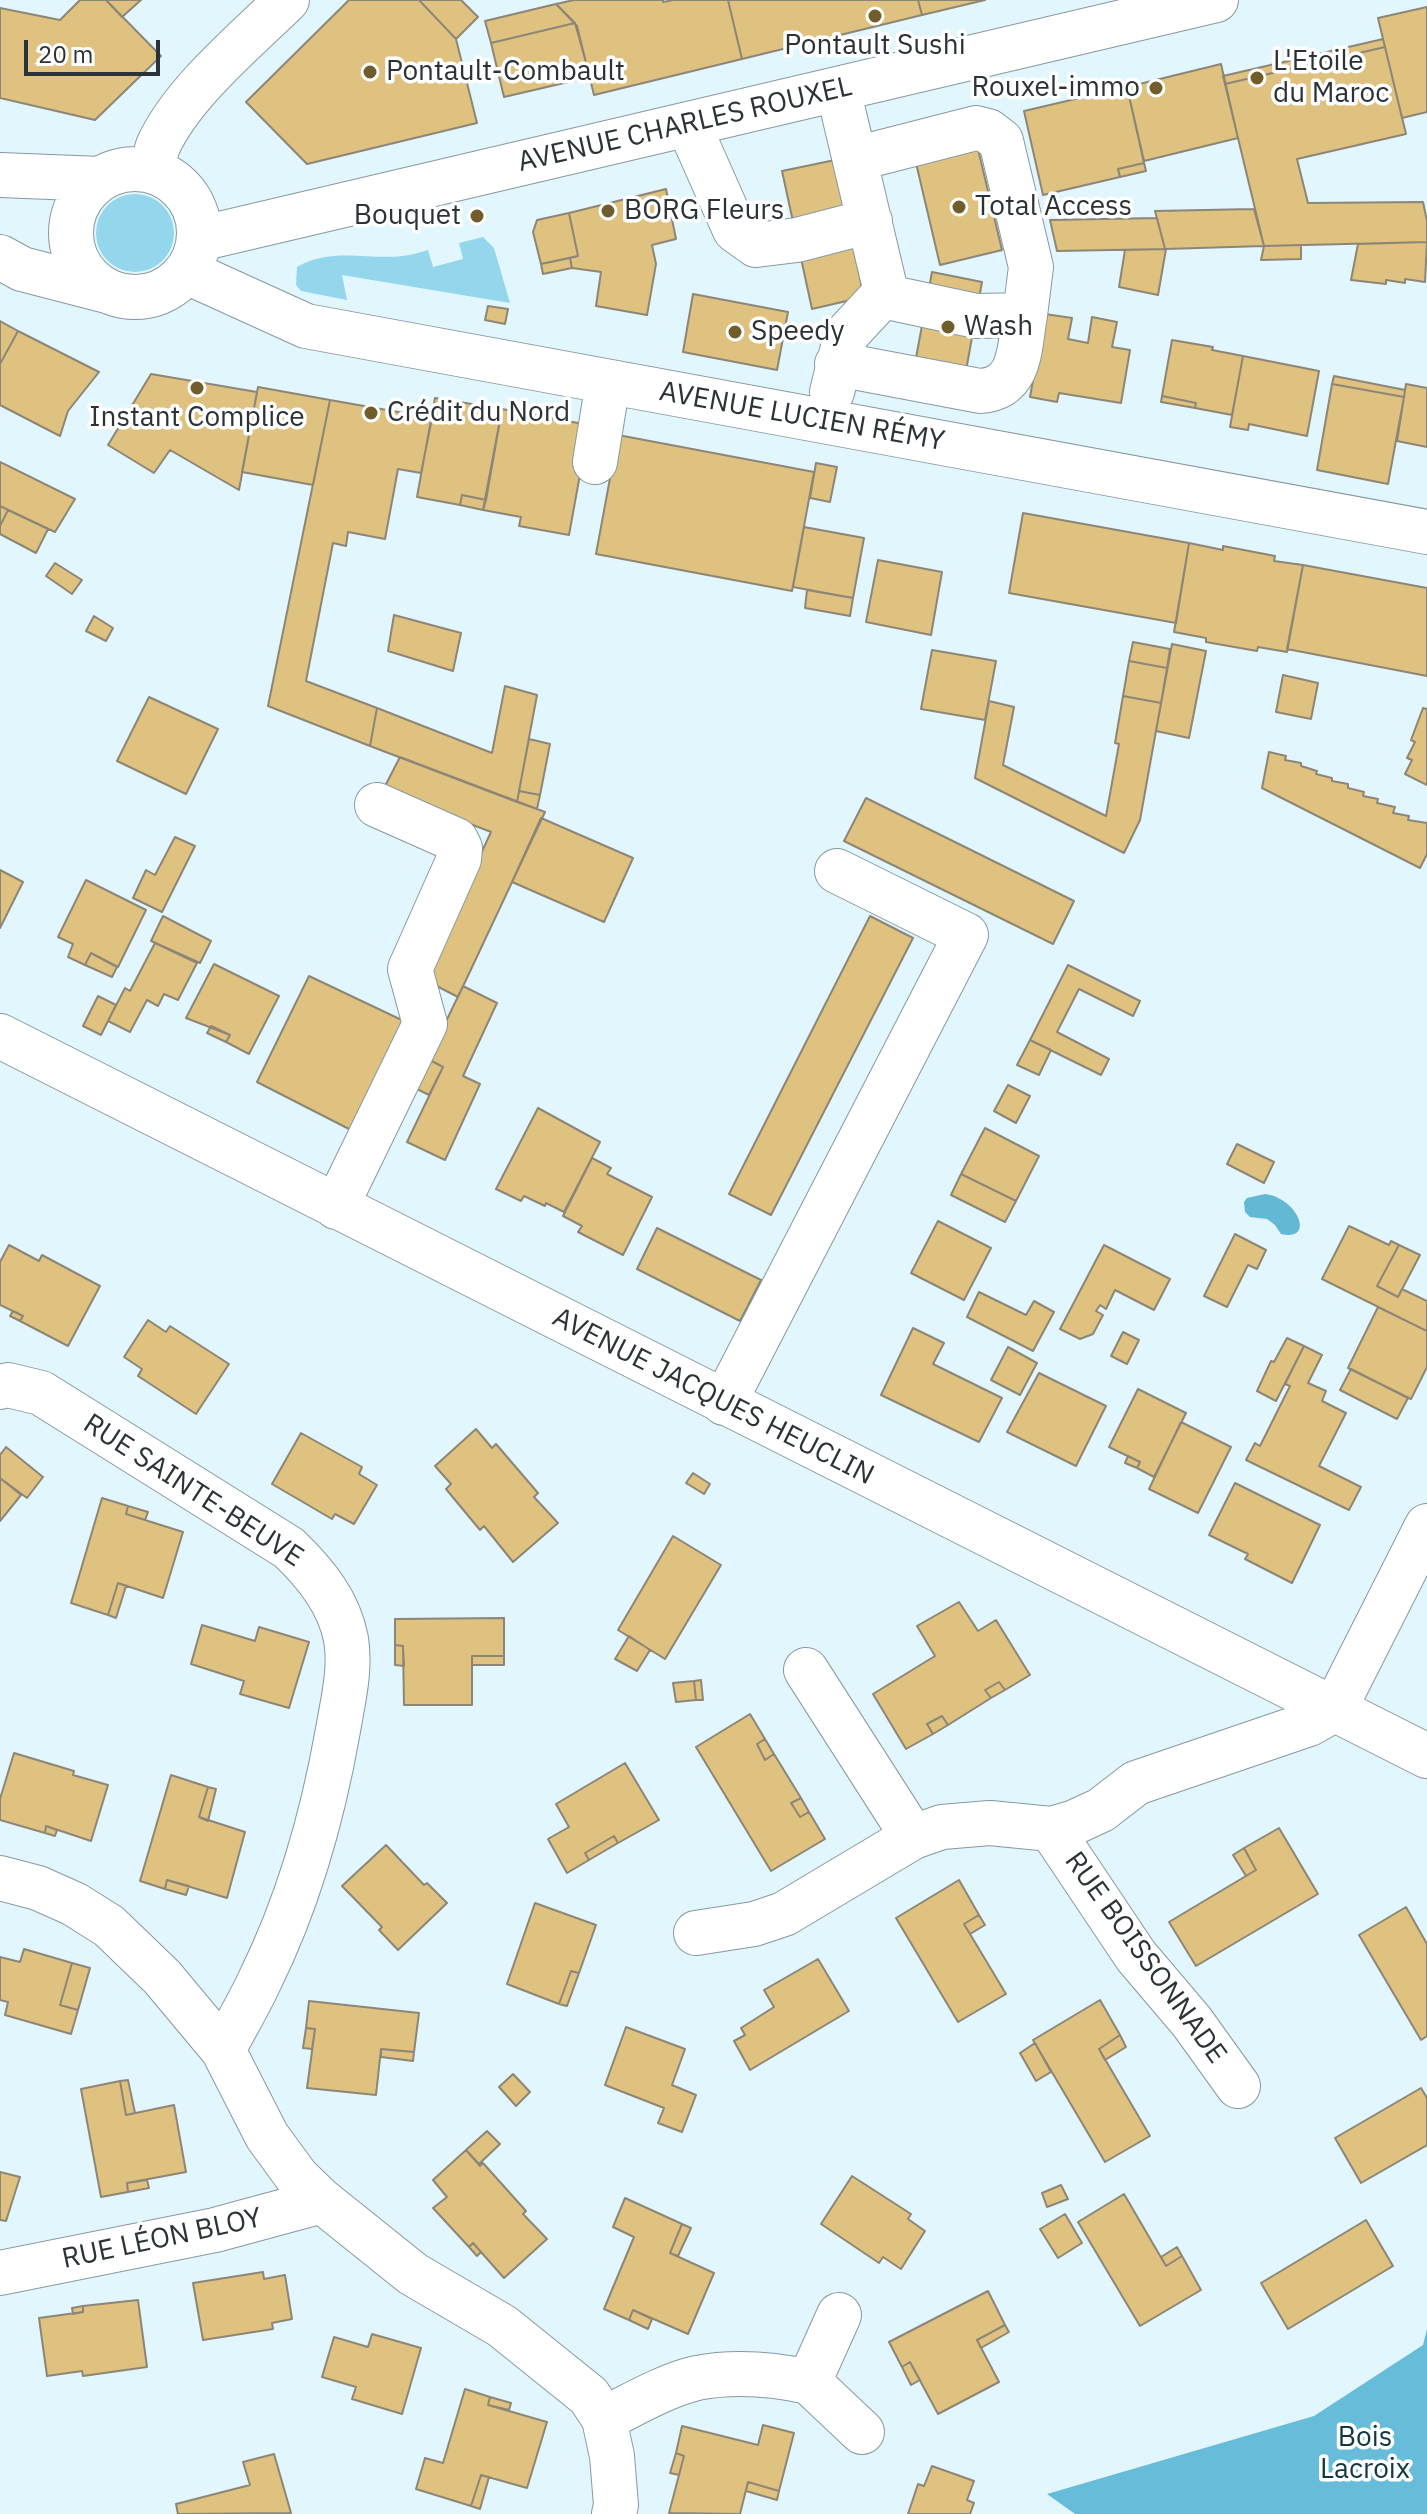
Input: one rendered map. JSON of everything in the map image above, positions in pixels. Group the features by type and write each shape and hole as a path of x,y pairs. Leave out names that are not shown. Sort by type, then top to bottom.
{"street":[{"path":"152,171 157,148 173,121 207,79 287,0"},
{"name":"AVENUE CHARLES ROUXEL","path":"193,255 688,124 1216,0"},
{"path":"838,89 886,292 892,298 976,316 1025,315"},
{"path":"688,124 735,230 756,245 797,240 870,221"},
{"path":"837,364 980,391 992,390 1013,374 1031,267 1001,141 988,131 976,128 855,159"},
{"path":"0,257 22,269 128,297 150,296 170,287 193,255 198,221 182,189 168,178 152,171 134,169 116,172 100,179 86,191 76,208 71,227 72,246 79,265 91,280 107,291"},
{"path":"0,175 100,179"},
{"name":"AVENUE LUCIEN RÉMY","path":"193,255 306,326 1427,532"},
{"path":"827,422 837,364 846,335 886,292"},
{"path":"595,462 608,382"},
{"path":"336,1207 425,1024 410,969 459,859 460,848 456,840 377,805"},
{"path":"724,1403 966,935 837,871"},
{"name":"AVENUE JACQUES HEUCLIN","path":"0,1036 1427,1756"},
{"name":"RUE SAINTE-BEUVE","path":"0,1387 8,1385 41,1393 289,1548 311,1569 332,1599 346,1639 347,1681 332,1767 312,1843 289,1912 261,1979 223,2050"},
{"path":"696,1933 754,1924 784,1914 913,1837 942,1827 990,1823 1051,1829 1101,1810 1136,1783 1309,1724 1334,1710 1427,1526"},
{"path":"806,1670 913,1837"},
{"name":"RUE BOISSONNADE","path":"1051,1829 1136,1956 1192,2022 1238,2086"},
{"path":"0,1878 38,1888 74,1904 109,1926 162,1977 223,2050 267,2136 297,2177 413,2274 502,2326 589,2396 604,2419 612,2456 614,2514"},
{"name":"RUE LÉON BLOY","path":"0,2273 215,2230 322,2201"},
{"path":"809,2382 839,2315"},
{"path":"604,2419 694,2379 771,2374 809,2382 862,2432"}],"shaded area":[{"path":"135,194 150,197 162,206 171,218 174,233 171,248 162,260 150,269 135,272 120,269 108,260 99,248 96,233 99,218 108,206 120,197"},
{"path":"483,237 494,248 510,303 342,275 347,300 301,291 296,285 297,267 323,257 390,257 428,250 433,267 463,259 459,243"},
{"path":"1265,1194 1277,1197 1294,1211 1300,1226 1298,1232 1281,1234 1267,1219 1250,1217 1245,1212 1244,1202 1247,1198"}],"green space":[{"name":"Bois Lacroix","path":"1427,2329 1427,2514 1075,2514 1047,2494 1314,2416 1423,2345"}],"building":[{"path":"80,0 106,0 161,56 95,120 0,98 0,8 60,20"},
{"path":"106,0 141,0 122,17"},
{"name":"Pontault-Combault","path":"349,0 419,0 456,39 477,123 307,164 246,102"},
{"path":"419,0 461,0 478,17 456,39"},
{"path":"574,0 728,0 742,59 594,95 577,26 556,4"},
{"path":"728,0 918,0 922,15 742,59"},
{"path":"918,0 985,0 922,15"},
{"path":"556,4 575,23 491,43 485,21"},
{"path":"1427,7 1427,112 1402,118 1378,18"},
{"path":"575,23 590,77 504,97 491,43"},
{"path":"1383,39 1385,47 1225,84 1223,76"},
{"path":"1385,47 1406,134 1297,159 1308,203 1423,202 1427,242 1264,246 1225,84"},
{"path":"1221,64 1238,138 1144,161 1127,87"},
{"path":"1127,87 1144,163 1118,169 1120,177 1043,195 1024,111"},
{"name":"Total Access","path":"978,149 1002,250 940,265 916,163"},
{"path":"835,160 864,297 812,309 782,171"},
{"path":"1144,163 1146,171 1120,177 1118,169"},
{"path":"666,189 676,239 652,245 656,264 647,315 596,306 601,272 572,268 570,258 578,256 569,213"},
{"path":"1254,209 1264,246 1165,249 1155,211"},
{"path":"569,213 578,256 541,264 533,232 537,220"},
{"path":"1157,218 1165,249 1057,251 1050,220"},
{"path":"1427,242 1425,282 1405,279 1405,283 1386,280 1386,284 1351,280 1358,244"},
{"path":"1301,245 1301,259 1261,260 1264,246"},
{"path":"1166,249 1158,295 1119,287 1125,250"},
{"path":"570,258 572,268 543,274 541,264"},
{"name":"Wash","path":"932,272 982,282 960,404 915,363"},
{"name":"Speedy","path":"693,294 788,312 777,370 683,352"},
{"path":"488,306 508,309 505,324 485,320"},
{"path":"1045,314 1072,318 1068,339 1088,343 1092,317 1117,322 1112,347 1130,350 1121,403 1059,393 1057,402 1030,397"},
{"path":"0,321 18,331 0,364"},
{"path":"18,331 99,372 68,411 60,436 0,405 0,364"},
{"path":"1172,340 1243,356 1232,415 1195,408 1196,403 1162,396"},
{"path":"1243,356 1319,371 1307,436 1249,424 1248,430 1230,427"},
{"path":"151,374 257,392 239,490 170,450 154,473 108,445"},
{"path":"1334,376 1405,390 1404,397 1332,384"},
{"path":"1332,384 1404,397 1388,484 1317,470"},
{"path":"1406,384 1427,388 1427,447 1397,441"},
{"path":"258,387 330,400 313,485 242,472"},
{"path":"1162,396 1196,403 1195,408 1161,402"},
{"path":"435,398 502,409 486,500 462,495 460,505 417,497"},
{"path":"330,400 432,418 421,473 398,469 385,539 348,532 346,546 333,543 306,681 377,708 370,746 268,706"},
{"path":"502,409 589,425 569,535 519,526 521,517 483,510"},
{"path":"618,435 814,472 792,591 596,554"},
{"path":"0,462 75,499 55,532 0,506"},
{"path":"816,463 837,467 830,502 810,498"},
{"path":"462,495 486,500 483,510 460,505"},
{"path":"0,506 8,510 0,526"},
{"path":"8,510 48,529 36,553 0,534 0,526"},
{"path":"1023,513 1189,543 1176,623 1009,593"},
{"path":"804,527 864,538 853,598 793,587"},
{"path":"1189,543 1275,556 1274,561 1303,565 1287,652 1258,647 1257,651 1206,642 1206,638 1174,632"},
{"path":"878,560 942,572 931,635 866,622"},
{"path":"55,563 82,580 72,594 46,576"},
{"path":"1303,565 1427,588 1427,676 1287,649"},
{"path":"807,590 853,598 850,616 805,608"},
{"path":"394,615 461,633 453,671 388,651"},
{"path":"94,616 113,628 106,641 86,631"},
{"path":"1133,642 1170,649 1167,668 1129,661"},
{"path":"1172,644 1206,651 1189,738 1156,731"},
{"path":"932,650 996,661 985,720 921,709"},
{"path":"1129,661 1167,668 1161,703 1123,696"},
{"path":"1283,675 1318,683 1311,719 1276,712"},
{"path":"505,686 537,695 517,802 370,746 377,708 492,753"},
{"path":"1123,696 1161,703 1140,820 1124,853 975,778 989,701 1014,707 1003,765 1106,816 1119,744 1115,743"},
{"path":"149,697 218,729 186,794 117,761"},
{"path":"1423,708 1427,709 1427,785 1405,774 1412,760 1407,758 1415,742 1411,740"},
{"path":"529,739 550,744 540,795 519,791"},
{"path":"1269,752 1286,756 1285,760 1301,763 1301,766 1317,771 1316,774 1332,778 1332,781 1348,784 1348,788 1364,792 1363,796 1378,799 1377,803 1395,807 1393,813 1409,816 1408,820 1427,823 1427,854 1420,868 1262,788"},
{"path":"400,757 545,812 458,997 423,979 491,832 383,790"},
{"path":"519,791 540,795 537,809 517,802"},
{"path":"866,798 1074,901 1053,944 844,841"},
{"path":"541,818 633,858 604,922 512,882"},
{"path":"175,837 195,846 162,912 133,898 146,870 155,875"},
{"path":"0,870 23,882 0,928"},
{"path":"86,880 146,910 118,967 91,953 85,965 68,957 73,944 58,937"},
{"path":"163,916 211,941 200,963 151,941"},
{"path":"870,916 913,938 771,1215 729,1194"},
{"path":"155,943 197,963 178,1000 164,994 158,1006 147,1000 130,1032 108,1021 125,988 130,991"},
{"path":"91,953 117,967 112,977 85,965"},
{"path":"214,964 279,996 249,1054 226,1042 230,1035 186,1018"},
{"path":"1068,965 1140,1001 1133,1016 1079,989 1057,1032 1109,1059 1101,1075 1030,1040"},
{"path":"309,976 408,1023 353,1131 257,1082"},
{"path":"463,986 497,1003 463,1076 480,1084 445,1160 407,1142 443,1067 428,1059"},
{"path":"98,996 116,1005 101,1035 83,1026"},
{"path":"211,1026 230,1035 226,1042 207,1033"},
{"path":"1030,1040 1051,1050 1039,1075 1017,1065"},
{"path":"428,1059 443,1067 429,1095 415,1088"},
{"path":"1008,1085 1030,1096 1016,1123 994,1111"},
{"path":"538,1108 600,1142 564,1212 524,1196 521,1201 496,1189"},
{"path":"985,1128 1039,1156 1016,1201 961,1174"},
{"path":"1237,1144 1274,1162 1264,1183 1227,1164"},
{"path":"592,1158 611,1168 607,1174 652,1197 623,1255 578,1232 582,1226 563,1216"},
{"path":"961,1174 1016,1201 1005,1222 951,1195"},
{"path":"938,1221 991,1248 964,1300 911,1273"},
{"path":"1349,1226 1389,1245 1391,1241 1399,1245 1377,1286 1398,1297 1402,1289 1427,1301 1427,1331 1322,1279"},
{"path":"657,1228 761,1280 740,1321 637,1269"},
{"path":"1235,1234 1266,1250 1257,1269 1248,1265 1227,1307 1204,1296"},
{"path":"9,1245 39,1261 42,1255 100,1286 68,1346 20,1321 23,1316 0,1305 0,1262"},
{"path":"1104,1245 1170,1279 1154,1310 1115,1290 1106,1309 1100,1305 1096,1311 1103,1315 1093,1334 1080,1339 1060,1329"},
{"path":"1399,1245 1420,1255 1398,1297 1377,1286"},
{"path":"979,1292 1026,1315 1034,1301 1054,1312 1033,1351 967,1317"},
{"path":"1378,1307 1427,1331 1427,1367 1411,1399 1348,1368"},
{"path":"13,1311 23,1316 20,1321 10,1316"},
{"path":"148,1320 166,1332 170,1326 229,1364 196,1414 138,1376 142,1369 124,1357"},
{"path":"913,1328 944,1343 933,1364 1002,1398 979,1442 881,1395"},
{"path":"1123,1332 1139,1340 1127,1364 1111,1356"},
{"path":"1287,1338 1304,1346 1276,1401 1257,1391 1271,1361 1274,1362"},
{"path":"1304,1346 1322,1355 1308,1383 1326,1391 1322,1401 1346,1413 1319,1466 1361,1487 1349,1510 1246,1460 1255,1443 1260,1446 1290,1386 1285,1384"},
{"path":"1008,1347 1037,1363 1020,1395 991,1380"},
{"path":"1351,1369 1408,1398 1397,1419 1340,1390"},
{"path":"1039,1373 1106,1406 1076,1466 1007,1432"},
{"path":"1138,1389 1186,1413 1154,1477 1137,1468 1140,1462 1109,1447"},
{"path":"1181,1422 1231,1447 1198,1513 1149,1489"},
{"path":"476,1429 492,1448 496,1444 538,1493 534,1497 558,1523 513,1562 484,1526 480,1530 446,1489 451,1484 435,1466"},
{"path":"301,1433 362,1467 359,1474 377,1485 354,1524 335,1514 332,1519 272,1484"},
{"path":"6,1447 43,1477 27,1498 0,1478 0,1455"},
{"path":"1128,1456 1140,1462 1137,1468 1125,1463"},
{"path":"693,1473 710,1484 704,1494 686,1483"},
{"path":"0,1478 21,1495 0,1521"},
{"path":"1235,1483 1320,1525 1292,1583 1245,1559 1248,1554 1209,1535"},
{"path":"102,1498 128,1506 126,1514 183,1532 163,1598 118,1583 108,1615 71,1603"},
{"path":"128,1506 148,1512 145,1520 126,1514"},
{"path":"673,1536 721,1565 665,1659 618,1630"},
{"path":"118,1583 126,1586 116,1618 108,1615"},
{"path":"959,1602 978,1631 996,1620 1030,1675 1005,1690 999,1682 985,1690 991,1698 948,1725 942,1716 927,1724 933,1734 906,1749 873,1694 935,1656 917,1626"},
{"path":"504,1618 504,1656 472,1656 472,1705 404,1705 403,1646 395,1645 395,1619"},
{"path":"202,1625 255,1641 259,1627 309,1642 289,1708 240,1694 244,1681 191,1664"},
{"path":"629,1636 650,1650 637,1671 615,1659"},
{"path":"395,1645 403,1646 404,1666 395,1665"},
{"path":"472,1656 504,1656 504,1665 472,1665"},
{"path":"701,1680 703,1700 696,1700 694,1681"},
{"path":"694,1681 696,1700 676,1702 673,1683"},
{"path":"999,1682 1005,1690 991,1698 985,1690"},
{"path":"750,1714 765,1739 757,1744 765,1760 774,1754 801,1798 791,1803 800,1817 809,1812 825,1839 771,1871 696,1747"},
{"path":"942,1716 948,1725 933,1734 927,1724"},
{"path":"765,1739 774,1754 765,1760 757,1744"},
{"path":"14,1753 108,1785 91,1841 46,1826 45,1833 0,1820 0,1799"},
{"path":"625,1763 659,1820 618,1843 614,1836 585,1853 589,1860 567,1873 548,1839 569,1827 556,1804"},
{"path":"171,1775 208,1787 199,1817 245,1832 227,1898 167,1880 165,1889 140,1881"},
{"path":"208,1787 216,1789 208,1821 199,1817"},
{"path":"801,1798 809,1812 800,1817 791,1803"},
{"path":"46,1826 57,1830 55,1836 45,1833"},
{"path":"1279,1828 1318,1894 1196,1966 1169,1922 1256,1870 1244,1848"},
{"path":"614,1836 618,1843 589,1860 585,1853"},
{"path":"386,1845 424,1885 427,1883 447,1903 398,1950 379,1930 382,1927 342,1886"},
{"path":"1244,1848 1256,1870 1246,1876 1233,1855"},
{"path":"167,1880 189,1886 186,1895 165,1889"},
{"path":"959,1880 979,1915 964,1924 1006,1994 958,2022 896,1918"},
{"path":"535,1903 596,1925 579,1973 571,1971 559,2004 507,1984"},
{"path":"1406,1907 1427,1944 1427,2036 1421,2040 1359,1935"},
{"path":"979,1915 985,1925 970,1934 964,1924"},
{"path":"24,1949 72,1963 60,2005 78,2010 71,2034 5,2015 8,2002 0,2000 0,1957 20,1962"},
{"path":"818,1959 849,2011 750,2070 734,2041 745,2035 741,2028 774,2007 764,1990"},
{"path":"72,1963 90,1968 78,2010 60,2005"},
{"path":"571,1971 579,1973 567,2006 559,2004"},
{"path":"1100,2000 1120,2035 1099,2049 1150,2136 1105,2162 1033,2040"},
{"path":"309,2001 419,2013 414,2052 381,2049 376,2095 307,2088 315,2029 306,2028"},
{"path":"626,2027 685,2049 672,2085 696,2095 682,2132 658,2123 664,2108 605,2085"},
{"path":"306,2028 315,2029 312,2049 303,2048"},
{"path":"1120,2035 1126,2047 1105,2060 1099,2049"},
{"path":"1035,2043 1051,2072 1036,2081 1020,2053"},
{"path":"381,2049 414,2052 413,2061 381,2057"},
{"path":"513,2074 530,2092 516,2106 499,2087"},
{"path":"128,2080 135,2113 126,2115 120,2081"},
{"path":"120,2081 126,2115 174,2105 186,2172 127,2183 128,2192 101,2197 81,2089"},
{"path":"1421,2088 1427,2098 1427,2145 1361,2183 1335,2138"},
{"path":"487,2131 500,2144 479,2164 466,2150"},
{"path":"466,2150 480,2166 483,2163 547,2239 504,2278 473,2243 469,2247 433,2208 447,2197 433,2180"},
{"path":"0,2172 20,2177 6,2221 0,2220"},
{"path":"852,2176 911,2214 908,2219 925,2231 901,2269 883,2257 879,2263 821,2224"},
{"path":"147,2180 149,2188 128,2192 127,2183"},
{"path":"1061,2185 1068,2199 1047,2207 1042,2193"},
{"path":"1124,2194 1166,2266 1182,2256 1201,2290 1140,2326 1078,2222"},
{"path":"625,2198 682,2224 670,2253 714,2273 688,2334 633,2310 629,2320 604,2309 634,2237 613,2227"},
{"path":"1065,2214 1082,2243 1058,2258 1040,2229"},
{"path":"1366,2220 1393,2266 1288,2329 1261,2283"},
{"path":"682,2224 691,2228 678,2256 670,2253"},
{"path":"473,2243 481,2252 477,2256 469,2247"},
{"path":"1177,2247 1182,2256 1166,2266 1161,2257"},
{"path":"263,2272 264,2279 285,2275 292,2319 272,2323 273,2329 203,2340 193,2283"},
{"path":"988,2291 1005,2325 977,2340 999,2382 938,2414 910,2362 902,2367 889,2342"},
{"path":"138,2300 147,2367 83,2376 82,2371 47,2376 39,2318 83,2312 83,2306"},
{"path":"83,2306 83,2312 73,2314 72,2308"},
{"path":"633,2310 652,2319 648,2329 629,2320"},
{"path":"1005,2325 1009,2332 981,2348 977,2340"},
{"path":"372,2334 421,2348 402,2414 352,2399 356,2387 322,2377 334,2337 368,2347"},
{"path":"910,2362 920,2380 911,2385 902,2367"},
{"path":"465,2389 490,2397 488,2405 547,2422 527,2488 481,2475 471,2506 416,2489 425,2458 443,2463"},
{"path":"490,2397 511,2403 509,2410 488,2405"},
{"path":"763,2425 794,2433 779,2491 748,2482 740,2514 669,2513 684,2456 676,2453 682,2426 758,2445"},
{"path":"676,2453 684,2456 679,2475 670,2473"},
{"path":"274,2454 291,2513 178,2514 176,2504 250,2485 243,2462"},
{"path":"932,2466 974,2481 967,2500 974,2503 970,2514 908,2514 918,2484 924,2486"},
{"path":"481,2475 489,2477 480,2509 471,2506"},
{"path":"748,2482 779,2491 777,2500 746,2491"}],"place":[{"name":"Pontault Sushi","path":"875,16"},
{"name":"Pontault-Combault","path":"370,72"},
{"name":"L'Etoile du Maroc","path":"1257,78"},
{"name":"Rouxel-immo","path":"1156,88"},
{"name":"Total Access","path":"959,207"},
{"name":"BORG Fleurs","path":"608,211"},
{"name":"Bouquet","path":"477,216"},
{"name":"Wash","path":"948,327"},
{"name":"Speedy","path":"735,332"},
{"name":"Instant Complice","path":"197,388"},
{"name":"Crédit du Nord","path":"371,413"}]}
